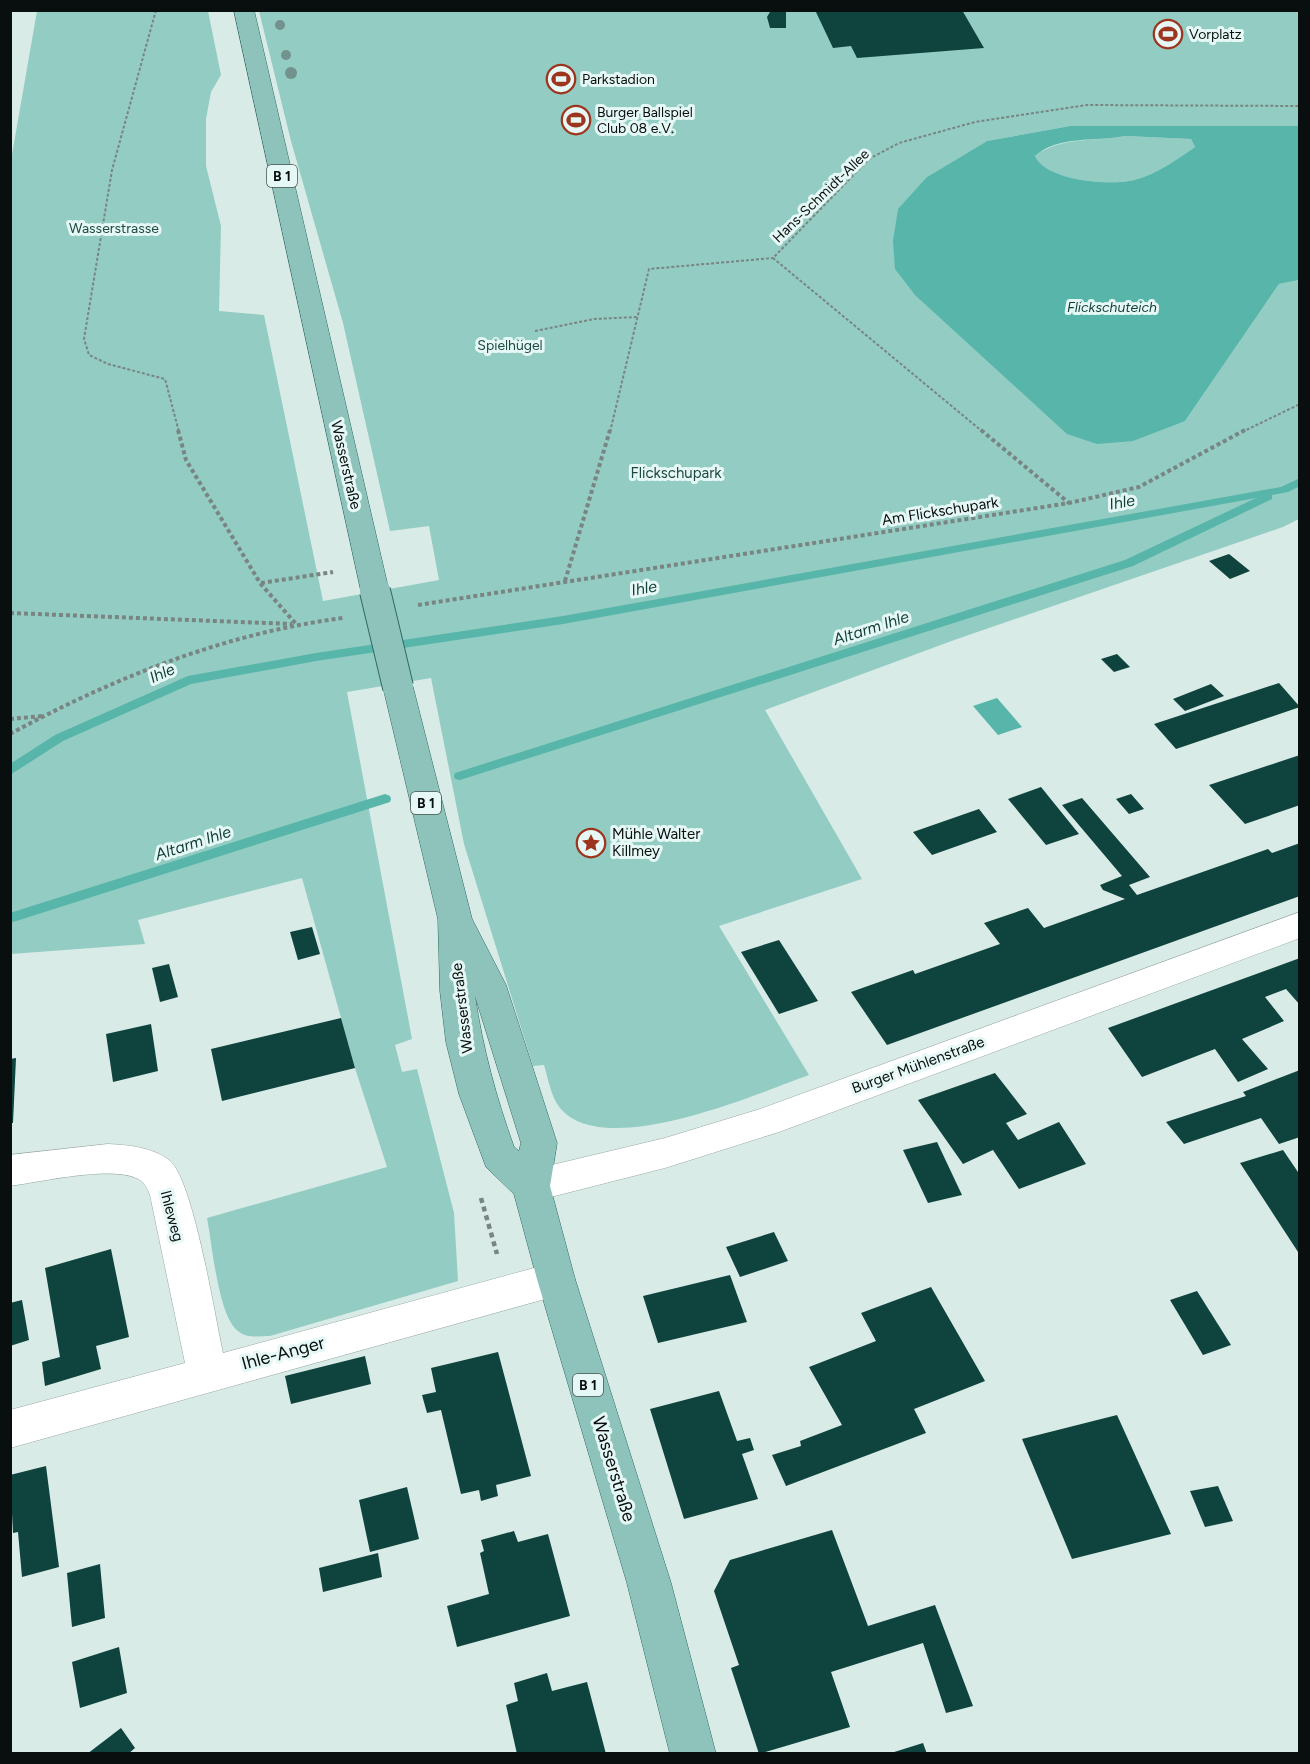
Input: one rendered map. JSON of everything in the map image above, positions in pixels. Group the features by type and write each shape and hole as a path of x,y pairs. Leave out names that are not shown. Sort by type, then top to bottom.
{"main road":[{"name":"Wasserstraße","path":"244,10 371,579 455,919 457,991 464,1042 477,1094 499,1156 531,1186 556,1279 649,1583 693,1754"}],"street":[{"name":"Burger Mühlenstraße","path":"531,1186 675,1150 766,1122 1299,924"},
{"name":"Ihleweg","path":"10,1171 122,1159 144,1163 157,1171 170,1195 207,1373"},
{"name":"Ihle-Anger","path":"10,1429 207,1373 556,1279"}],"path":[{"path":"156,10 112,170 84,339 89,355 108,364 165,379 186,460 260,583 296,624"},
{"name":"Hans-Schmidt-Allee","path":"1069,503 773,258 869,159 899,143 975,122 1087,105 1299,106"},
{"path":"565,581 602,464 649,269 773,258"},
{"path":"535,331 594,319 637,317"},
{"name":"Am Flickschupark","path":"416,605 1069,503 1139,487 1299,404"},
{"path":"260,583 371,579"},
{"path":"10,613 296,624"},
{"path":"10,734 164,662 296,624 348,617"},
{"path":"10,718 45,716"}],"green space":[{"path":"37,11 208,11 221,75 211,92 206,119 206,166 221,226 219,311 264,315 323,601 439,580 429,526 390,531 343,323 291,141 259,11 1299,11 1299,126 1070,126 987,141 927,177 1185,421 1279,284 1299,280 1299,519 1283,527 957,639 765,710 862,879 719,926 809,1075 719,1108 644,1126 610,1128 581,1123 557,1104 544,1065 533,1066 464,844 431,678 347,692 412,1039 395,1045 402,1072 417,1069 454,1213 458,1281 270,1336 245,1335 231,1323 225,1311 207,1218 387,1167 355,1068 302,878 138,920 145,944 11,954 10,166"},
{"path":"1125,136 1191,139 1195,147 1151,174 1123,182 1095,182 1065,176 1041,164 1035,156 1067,142"}],"water":[{"name":"Flickschuteich","path":"1070,126 1299,126 1299,280 1279,284 1185,421 1133,441 1097,444 1067,434 915,295 895,269 893,241 898,209 927,177 987,141","holes":["1125,136 1191,139 1195,147 1173,162 1151,174 1123,182 1095,182 1065,176 1041,164 1035,156 1055,145 1078,140"]},
{"path":"997,698 1022,727 998,735 973,706"}],"building":[{"path":"815,10 962,10 984,48 857,58 851,46 833,48"},
{"path":"770,12 786,12 786,28 770,28 767,17"},
{"path":"1229,554 1250,571 1230,579 1209,561"},
{"path":"1117,654 1130,667 1114,672 1101,659"},
{"path":"1279,683 1300,707 1176,749 1154,724"},
{"path":"1211,684 1224,696 1185,711 1173,699"},
{"path":"1300,755 1300,805 1245,824 1209,785"},
{"path":"1041,787 1079,834 1046,845 1008,799"},
{"path":"1131,794 1144,809 1129,814 1116,799"},
{"path":"1082,798 1150,877 1129,885 1137,895 1268,849 1272,853 1300,843 1300,896 887,1045 851,992 913,970 915,974 1000,944 984,923 1028,908 1044,928 1125,899 1103,890 1100,885 1122,876 1062,805"},
{"path":"979,809 997,832 932,855 913,832"},
{"path":"312,927 320,954 298,960 290,932"},
{"path":"779,940 818,1001 779,1014 741,952"},
{"path":"1300,958 1300,1005 1286,989 1265,997 1284,1021 1242,1039 1268,1069 1238,1082 1215,1049 1142,1077 1108,1028"},
{"path":"169,964 178,997 160,1002 152,968"},
{"path":"341,1018 355,1068 222,1101 211,1049"},
{"path":"151,1024 158,1071 113,1082 106,1034"},
{"path":"16,1058 13,1123 10,1123 10,1059"},
{"path":"1300,1070 1300,1137 1279,1144 1261,1118 1184,1144 1166,1122 1246,1096 1243,1092"},
{"path":"995,1073 1027,1114 1006,1123 1018,1140 1059,1122 1086,1164 1019,1189 993,1150 963,1164 918,1100"},
{"path":"937,1142 962,1195 928,1203 903,1150"},
{"path":"1283,1150 1300,1175 1300,1255 1240,1163"},
{"path":"774,1232 788,1261 740,1277 726,1247"},
{"path":"111,1249 129,1337 96,1346 101,1369 45,1386 42,1362 60,1357 45,1268"},
{"path":"730,1275 747,1322 658,1343 643,1296"},
{"path":"931,1287 985,1381 914,1409 926,1433 786,1486 772,1455 801,1446 800,1441 842,1425 809,1367 876,1341 861,1313"},
{"path":"1197,1291 1231,1345 1203,1355 1170,1300"},
{"path":"22,1300 29,1340 10,1346 10,1303"},
{"path":"498,1352 531,1476 496,1485 498,1496 481,1501 479,1490 461,1494 441,1410 427,1413 422,1395 436,1392 431,1368"},
{"path":"365,1356 371,1384 291,1404 285,1376"},
{"path":"719,1391 737,1441 750,1438 754,1450 742,1454 758,1499 684,1519 650,1409"},
{"path":"1117,1415 1171,1534 1072,1559 1022,1439"},
{"path":"46,1466 59,1567 22,1577 18,1532 13,1533 10,1475"},
{"path":"1218,1486 1233,1521 1205,1527 1190,1491"},
{"path":"407,1487 419,1539 370,1552 359,1500"},
{"path":"832,1530 868,1626 935,1605 973,1706 946,1713 923,1643 831,1672 850,1727 759,1754 731,1668 739,1665 714,1591 730,1560"},
{"path":"514,1531 518,1542 548,1534 570,1616 457,1647 447,1606 489,1594 480,1553 484,1551 481,1540"},
{"path":"378,1553 382,1577 323,1592 319,1568"},
{"path":"100,1564 105,1618 72,1627 67,1573"},
{"path":"119,1647 127,1693 80,1708 72,1662"},
{"path":"547,1673 552,1691 587,1682 606,1754 517,1754 506,1705 518,1701 514,1683"},
{"path":"121,1728 135,1748 128,1754 87,1754"},
{"path":"923,1743 927,1754 891,1754 891,1753"}],"waterway":[{"name":"Ihle","path":"10,771 59,738 188,680 316,657 563,620 1284,490 1300,481"},
{"name":"Altarm Ihle","path":"460,776 1129,563 1268,497"},
{"name":"Altarm Ihle","path":"10,918 385,799"}],"place":[{"name":"Vorplatz","path":"1168,34"},
{"name":"Parkstadion","path":"561,79"},
{"name":"Burger Ballspiel Club 08 e.V.","path":"576,120"},
{"name":"Mühle Walter Killmey","path":"591,843"}],"park label":[{"name":"Wasserstrasse","path":"114,228"},
{"name":"Spielhügel","path":"510,345"},
{"name":"Flickschupark","path":"676,473"}]}
